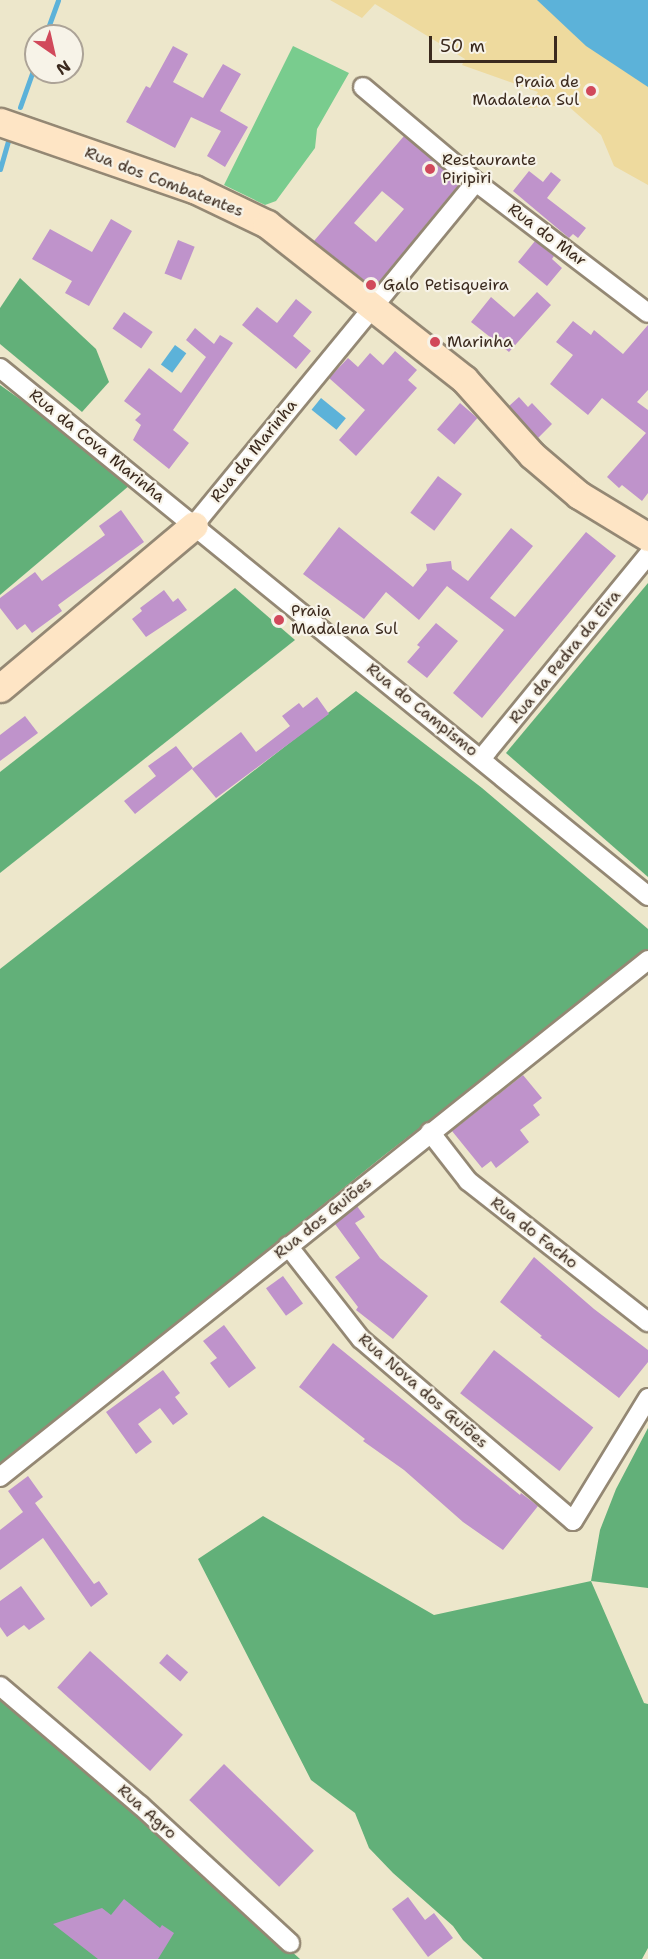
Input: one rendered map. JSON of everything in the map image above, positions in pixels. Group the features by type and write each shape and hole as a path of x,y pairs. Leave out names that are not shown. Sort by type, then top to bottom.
{"main road":[{"name":"Rua dos Combatentes","path":"0,122 194,189 240,209 267,224 464,379 532,455 579,495 648,537"},
{"name":"Rua da Marinha","path":"0,688 194,525"}],"street":[{"name":"Rua do Mar","path":"363,87 476,182 648,313"},
{"name":"Rua da Marinha","path":"194,525 355,326 375,308 476,182"},
{"name":"Rua da Cova Marinha","path":"0,368 194,525"},
{"name":"Rua do Campismo","path":"194,525 648,896"},
{"name":"Rua da Pedra da Eira","path":"482,759 648,555"},
{"name":"Rua dos Guiões","path":"0,1477 648,960"},
{"name":"Rua do Facho","path":"430,1132 468,1181 648,1322"},
{"name":"Rua Nova dos Guiões","path":"288,1246 361,1339 573,1521 648,1398"},
{"name":"Rua Agro","path":"0,1686 140,1805 290,1943"}],"green space":[{"path":"293,46 349,73 317,129 315,148 276,201 265,205 224,185"},
{"path":"20,278 96,349 109,382 82,412 0,344 0,308"},
{"path":"0,385 79,441 130,485 0,595"},
{"path":"648,583 648,877 506,753"},
{"path":"235,588 295,640 0,873 0,772"},
{"path":"356,691 482,788 648,929 648,952 382,1157 0,1466 0,969"},
{"path":"648,1428 648,1588 591,1581 600,1530 616,1489"},
{"path":"263,1516 434,1615 591,1581 644,1703 648,1704 648,1948 642,1959 483,1959 463,1940 453,1926 393,1873 369,1848 355,1813 311,1780 198,1559"},
{"path":"0,1689 300,1959 0,1959"}],"sand":[{"name":"Praia de Madalena Sul","path":"330,0 617,0 648,25 648,185 614,166 601,135 567,105 528,108 538,92 462,65 465,59 375,4 362,18"}],"water":[{"path":"537,0 648,0 648,87 586,46"},
{"path":"175,345 186,353 172,373 161,364"},
{"path":"321,398 346,418 336,430 312,410"}],"building":[{"path":"173,46 188,54 173,82 203,98 223,64 241,74 220,111 248,127 225,167 207,156 221,131 191,117 175,148 126,122 146,86 150,88"},
{"path":"404,136 460,183 374,288 314,241","holes":["382,191 404,209 376,242 354,223"]},
{"path":"529,171 543,182 551,172 561,180 547,198 586,228 578,238 573,234 569,238 513,191"},
{"path":"111,219 132,231 89,306 65,293 72,281 32,259 50,229 92,252"},
{"path":"178,240 195,247 181,280 165,273"},
{"path":"535,241 554,256 552,259 562,268 547,286 518,262"},
{"path":"537,292 551,305 509,352 471,322 491,297 514,317"},
{"path":"296,299 312,312 293,336 311,351 296,369 242,325 257,307 277,323"},
{"path":"124,312 153,332 141,348 113,328"},
{"path":"573,321 591,335 594,330 623,354 648,325 648,390 637,402 648,410 648,493 642,501 622,485 619,488 607,477 646,433 602,398 588,415 550,384 573,355 556,342"},
{"path":"195,328 214,344 220,335 233,343 173,430 189,443 169,469 133,440 141,425 135,420 141,414 124,401 149,368 181,393 206,357 186,340"},
{"path":"395,351 417,370 408,380 417,388 356,456 339,440 365,410 329,378 348,358 358,367 370,353 383,365"},
{"path":"519,397 528,407 532,403 552,424 538,438 509,406"},
{"path":"460,403 477,418 454,445 437,429"},
{"path":"438,476 462,494 434,531 410,513"},
{"path":"121,510 144,542 58,605 62,611 32,633 25,624 17,630 0,608 0,598 35,572 42,581 105,535 99,526"},
{"path":"339,527 413,587 427,570 426,564 451,561 452,569 468,581 511,528 533,546 490,598 515,617 586,532 616,556 482,718 453,693 504,630 447,586 419,620 386,592 364,619 303,574"},
{"path":"164,590 173,602 178,598 187,610 146,637 132,619 142,611 140,608"},
{"path":"436,623 458,641 427,678 407,662 420,647 417,645"},
{"path":"317,697 329,714 216,798 192,769 241,732 256,752 290,726 282,716 299,703 303,708"},
{"path":"25,716 38,733 0,761 0,735"},
{"path":"176,746 193,768 135,814 124,801 156,776 148,766"},
{"path":"523,1075 542,1098 533,1105 540,1115 520,1130 529,1142 496,1168 491,1161 482,1168 452,1131"},
{"path":"357,1206 365,1217 355,1223 380,1258 428,1296 393,1339 356,1310 358,1307 335,1277 360,1258 335,1224"},
{"path":"534,1257 594,1309 648,1350 648,1362 619,1398 540,1337 542,1336 500,1302"},
{"path":"283,1276 303,1304 286,1316 266,1288"},
{"path":"224,1325 256,1368 229,1388 210,1363 217,1358 203,1341"},
{"path":"333,1343 520,1495 521,1493 538,1506 503,1550 463,1522 404,1470 363,1441 365,1439 299,1387"},
{"path":"494,1350 593,1428 559,1471 460,1393"},
{"path":"163,1370 180,1393 175,1397 188,1414 173,1425 160,1408 138,1424 152,1442 136,1454 106,1412"},
{"path":"28,1476 43,1497 35,1503 94,1584 99,1581 108,1594 91,1607 43,1538 0,1570 0,1530 23,1512 8,1491"},
{"path":"21,1586 45,1619 29,1630 24,1625 7,1637 0,1627 0,1601"},
{"path":"90,1651 183,1735 150,1771 57,1687"},
{"path":"167,1654 188,1672 180,1681 159,1663"},
{"path":"224,1764 314,1851 279,1887 189,1800"},
{"path":"408,1897 425,1920 434,1913 453,1938 428,1957 392,1909"},
{"path":"124,1899 160,1928 162,1925 174,1933 158,1959 98,1959 53,1924 102,1908 111,1915"}],"waterway":[{"path":"49,24 58,0"},
{"path":"20,107 28,84"},
{"path":"0,169 9,137"}],"place":[{"name":"Praia de Madalena Sul","path":"591,91"},
{"name":"Restaurante Piripiri","path":"430,169"},
{"name":"Galo Petisqueira","path":"371,285"},
{"name":"Marinha","path":"435,342"},
{"name":"Praia Madalena Sul","path":"279,620"}]}
